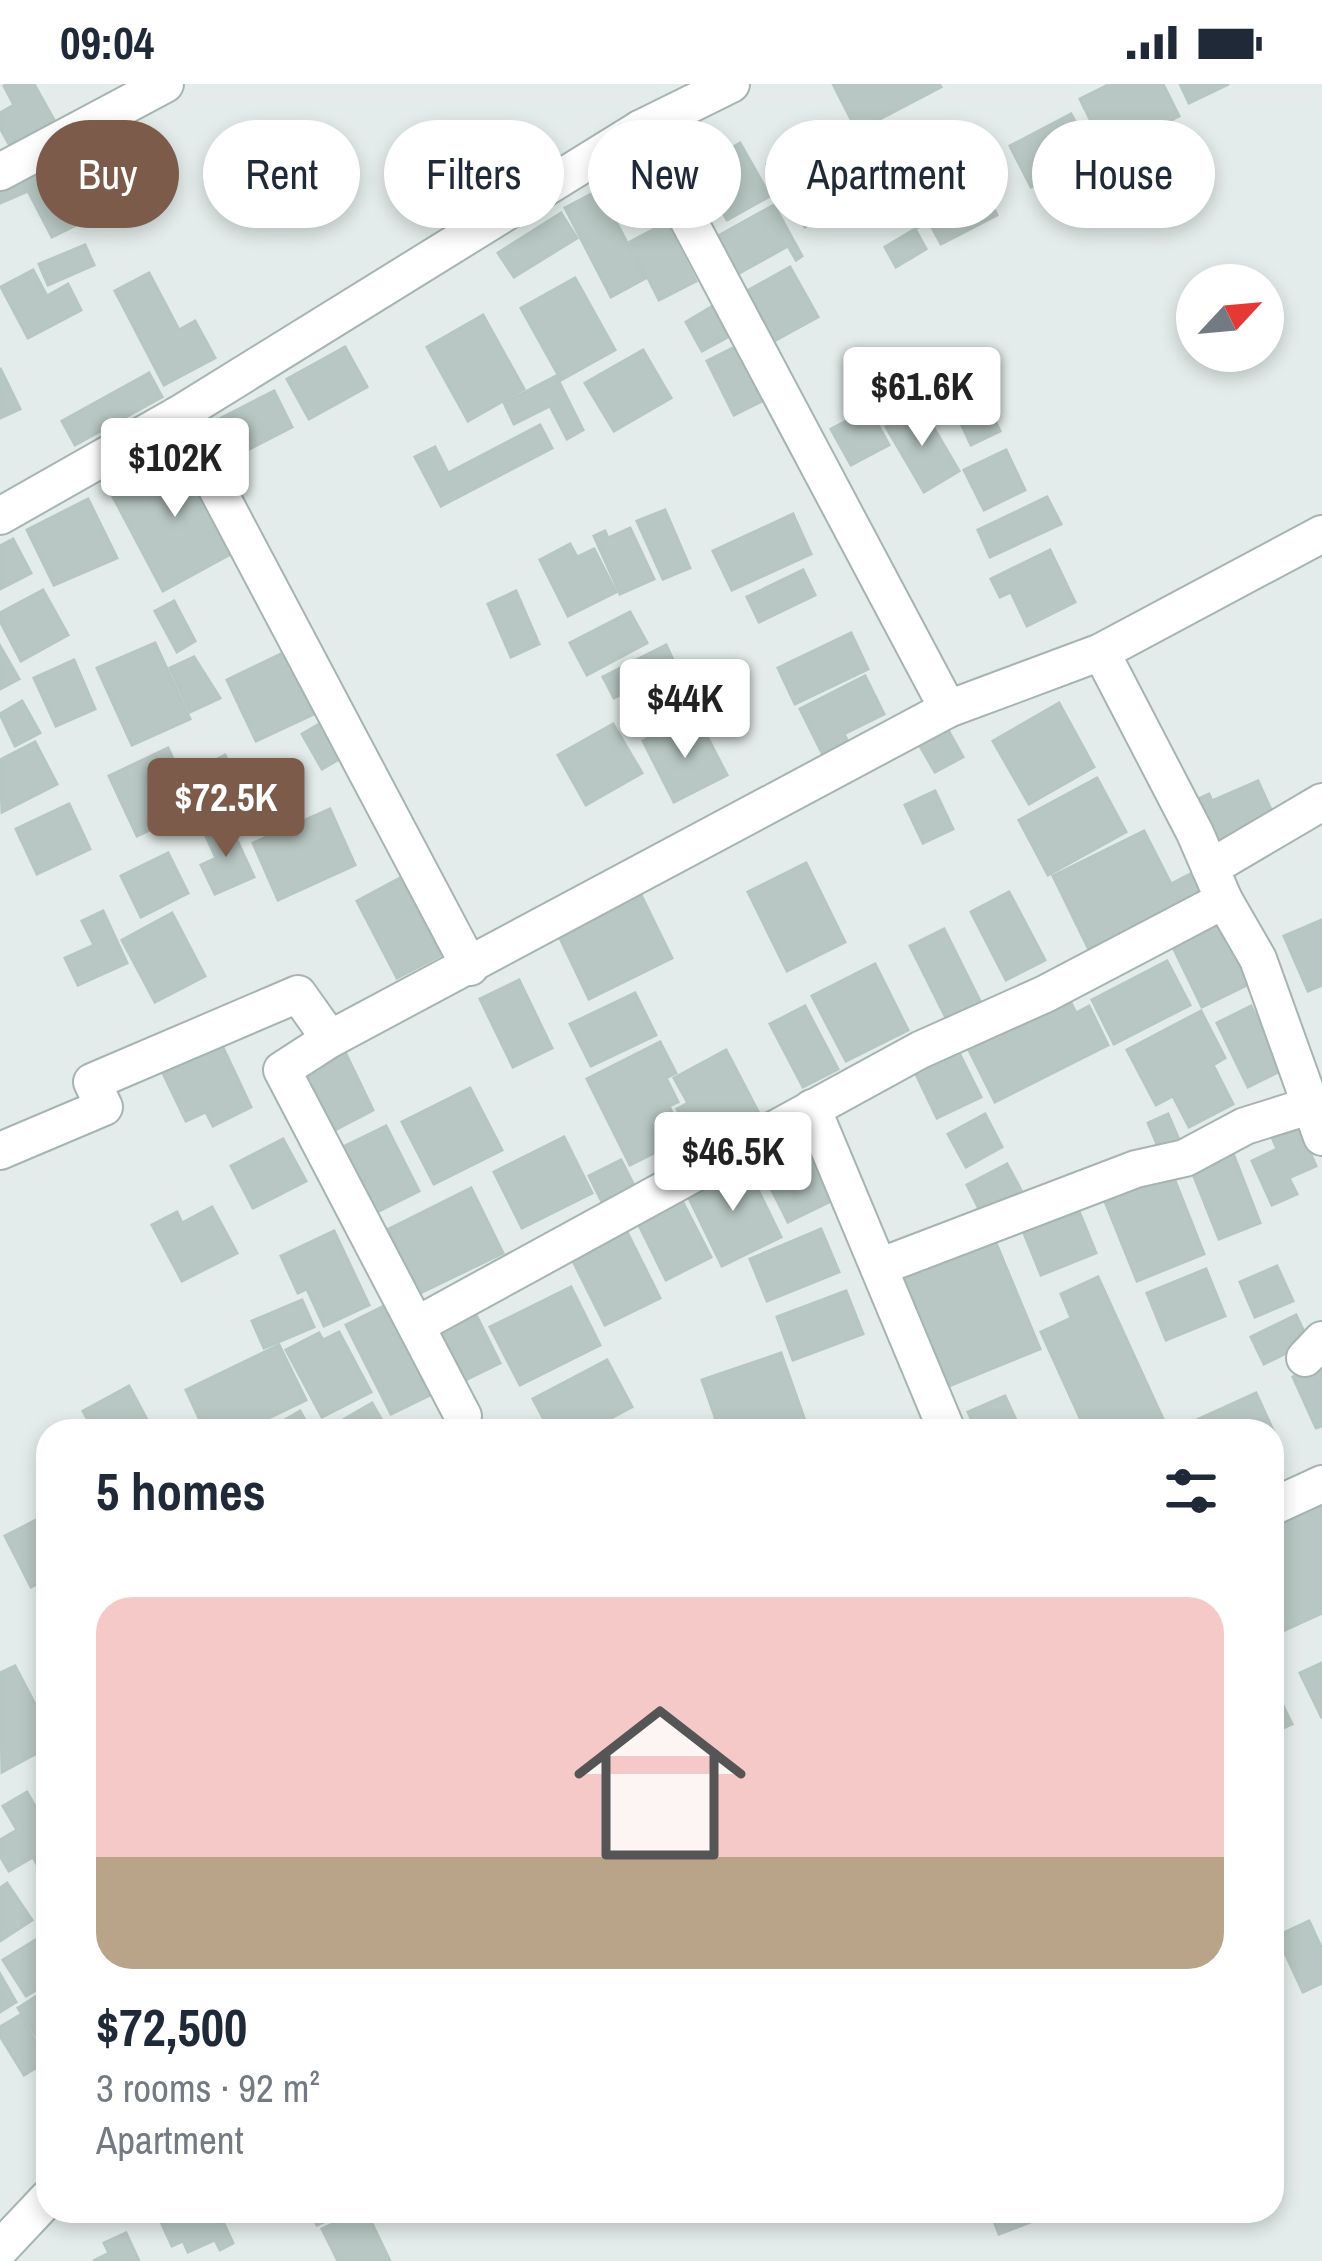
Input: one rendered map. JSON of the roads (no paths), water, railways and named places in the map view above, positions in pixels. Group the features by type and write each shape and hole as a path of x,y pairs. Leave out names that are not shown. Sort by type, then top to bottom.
{"street":[{"path":"0,172 165,84"},
{"path":"658,120 731,84"},
{"path":"0,516 178,416 588,161"},
{"path":"693,228 948,709"},
{"path":"178,416 470,967"},
{"path":"463,1415 282,1070 330,1039 948,709 1101,652 1322,534"},
{"path":"879,1267 1136,1169 1185,1159 1245,1126 1318,1115 1258,959 1101,652"},
{"path":"417,1324 920,1050 1045,994 1217,884 1322,802"},
{"path":"0,1151 104,1107 92,1082 298,994 330,1039"},
{"path":"812,1108 942,1419"},
{"path":"1284,1501 1322,1484"},
{"path":"0,2249 36,2211"}]}
